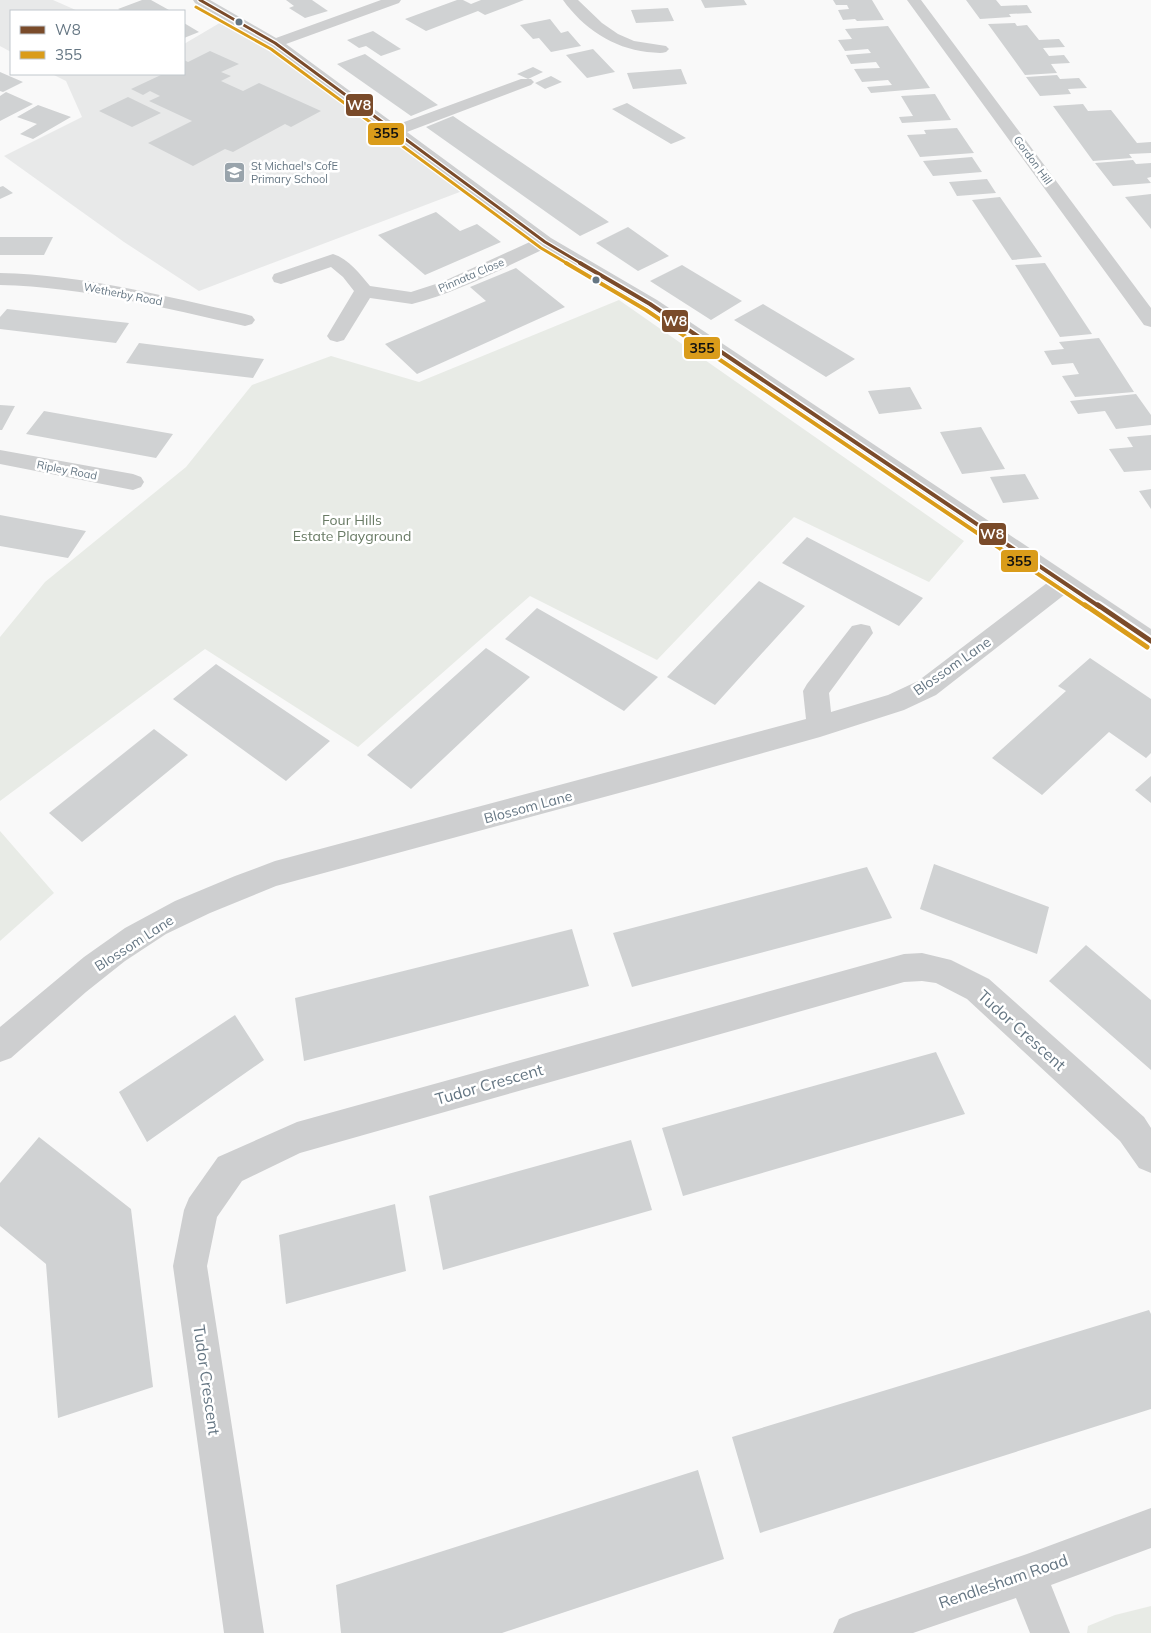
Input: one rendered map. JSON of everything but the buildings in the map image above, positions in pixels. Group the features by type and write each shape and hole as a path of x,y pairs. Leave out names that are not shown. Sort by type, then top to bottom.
{"street":[{"path":"200,0 275,43 545,242 650,304 1151,641"},
{"path":"275,43 394,0"},
{"path":"570,0 607,33 629,44 661,49"},
{"name":"Gordon Hill","path":"914,0 1151,321"},
{"path":"395,131 526,82"},
{"name":"Pinnata Close","path":"364,291 412,298 449,286 545,242"},
{"path":"281,278 334,260 350,273 364,291 337,336"},
{"name":"Wetherby Road","path":"0,279 61,282 245,320"},
{"name":"Ripley Road","path":"0,457 134,482"},
{"name":"Blossom Lane","path":"0,1046 108,956 156,925 214,897 276,874 820,726 895,703 927,688 1064,582"},
{"path":"820,726 816,691 861,633"},
{"name":"Tudor Crescent","path":"244,1633 190,1266 201,1210 230,1169 297,1138 904,968 940,970 978,989 1132,1129 1151,1156"},
{"name":"Rendlesham Road","path":"853,1633 1027,1574 1151,1528"},
{"path":"1027,1574 1050,1633"}],"shaded area":[{"path":"0,0 53,0 76,10 10,10 10,51 0,46"},
{"name":"St Michael's CofE Primary School","path":"223,21 269,46 465,190 199,291 124,242 4,156 82,117 66,81 54,75 185,75 185,43"}],"green space":[{"name":"Four Hills Estate Playground","path":"619,300 964,541 929,582 794,517 657,660 530,596 358,747 205,649 0,801 0,637 45,582 186,467 252,385 331,356 419,382"},
{"path":"0,831 54,893 0,941"},
{"path":"1151,1606 1151,1633 1087,1633 1088,1626 1115,1615"}],"transit line":[{"name":"W8","path":"200,0 275,43 545,242 650,304 1151,641"},
{"name":"355","path":"196,7 271,49 541,248 646,310 1147,647"}],"place":[{"name":"St Michael's CofE Primary School","path":"235,172"}]}
